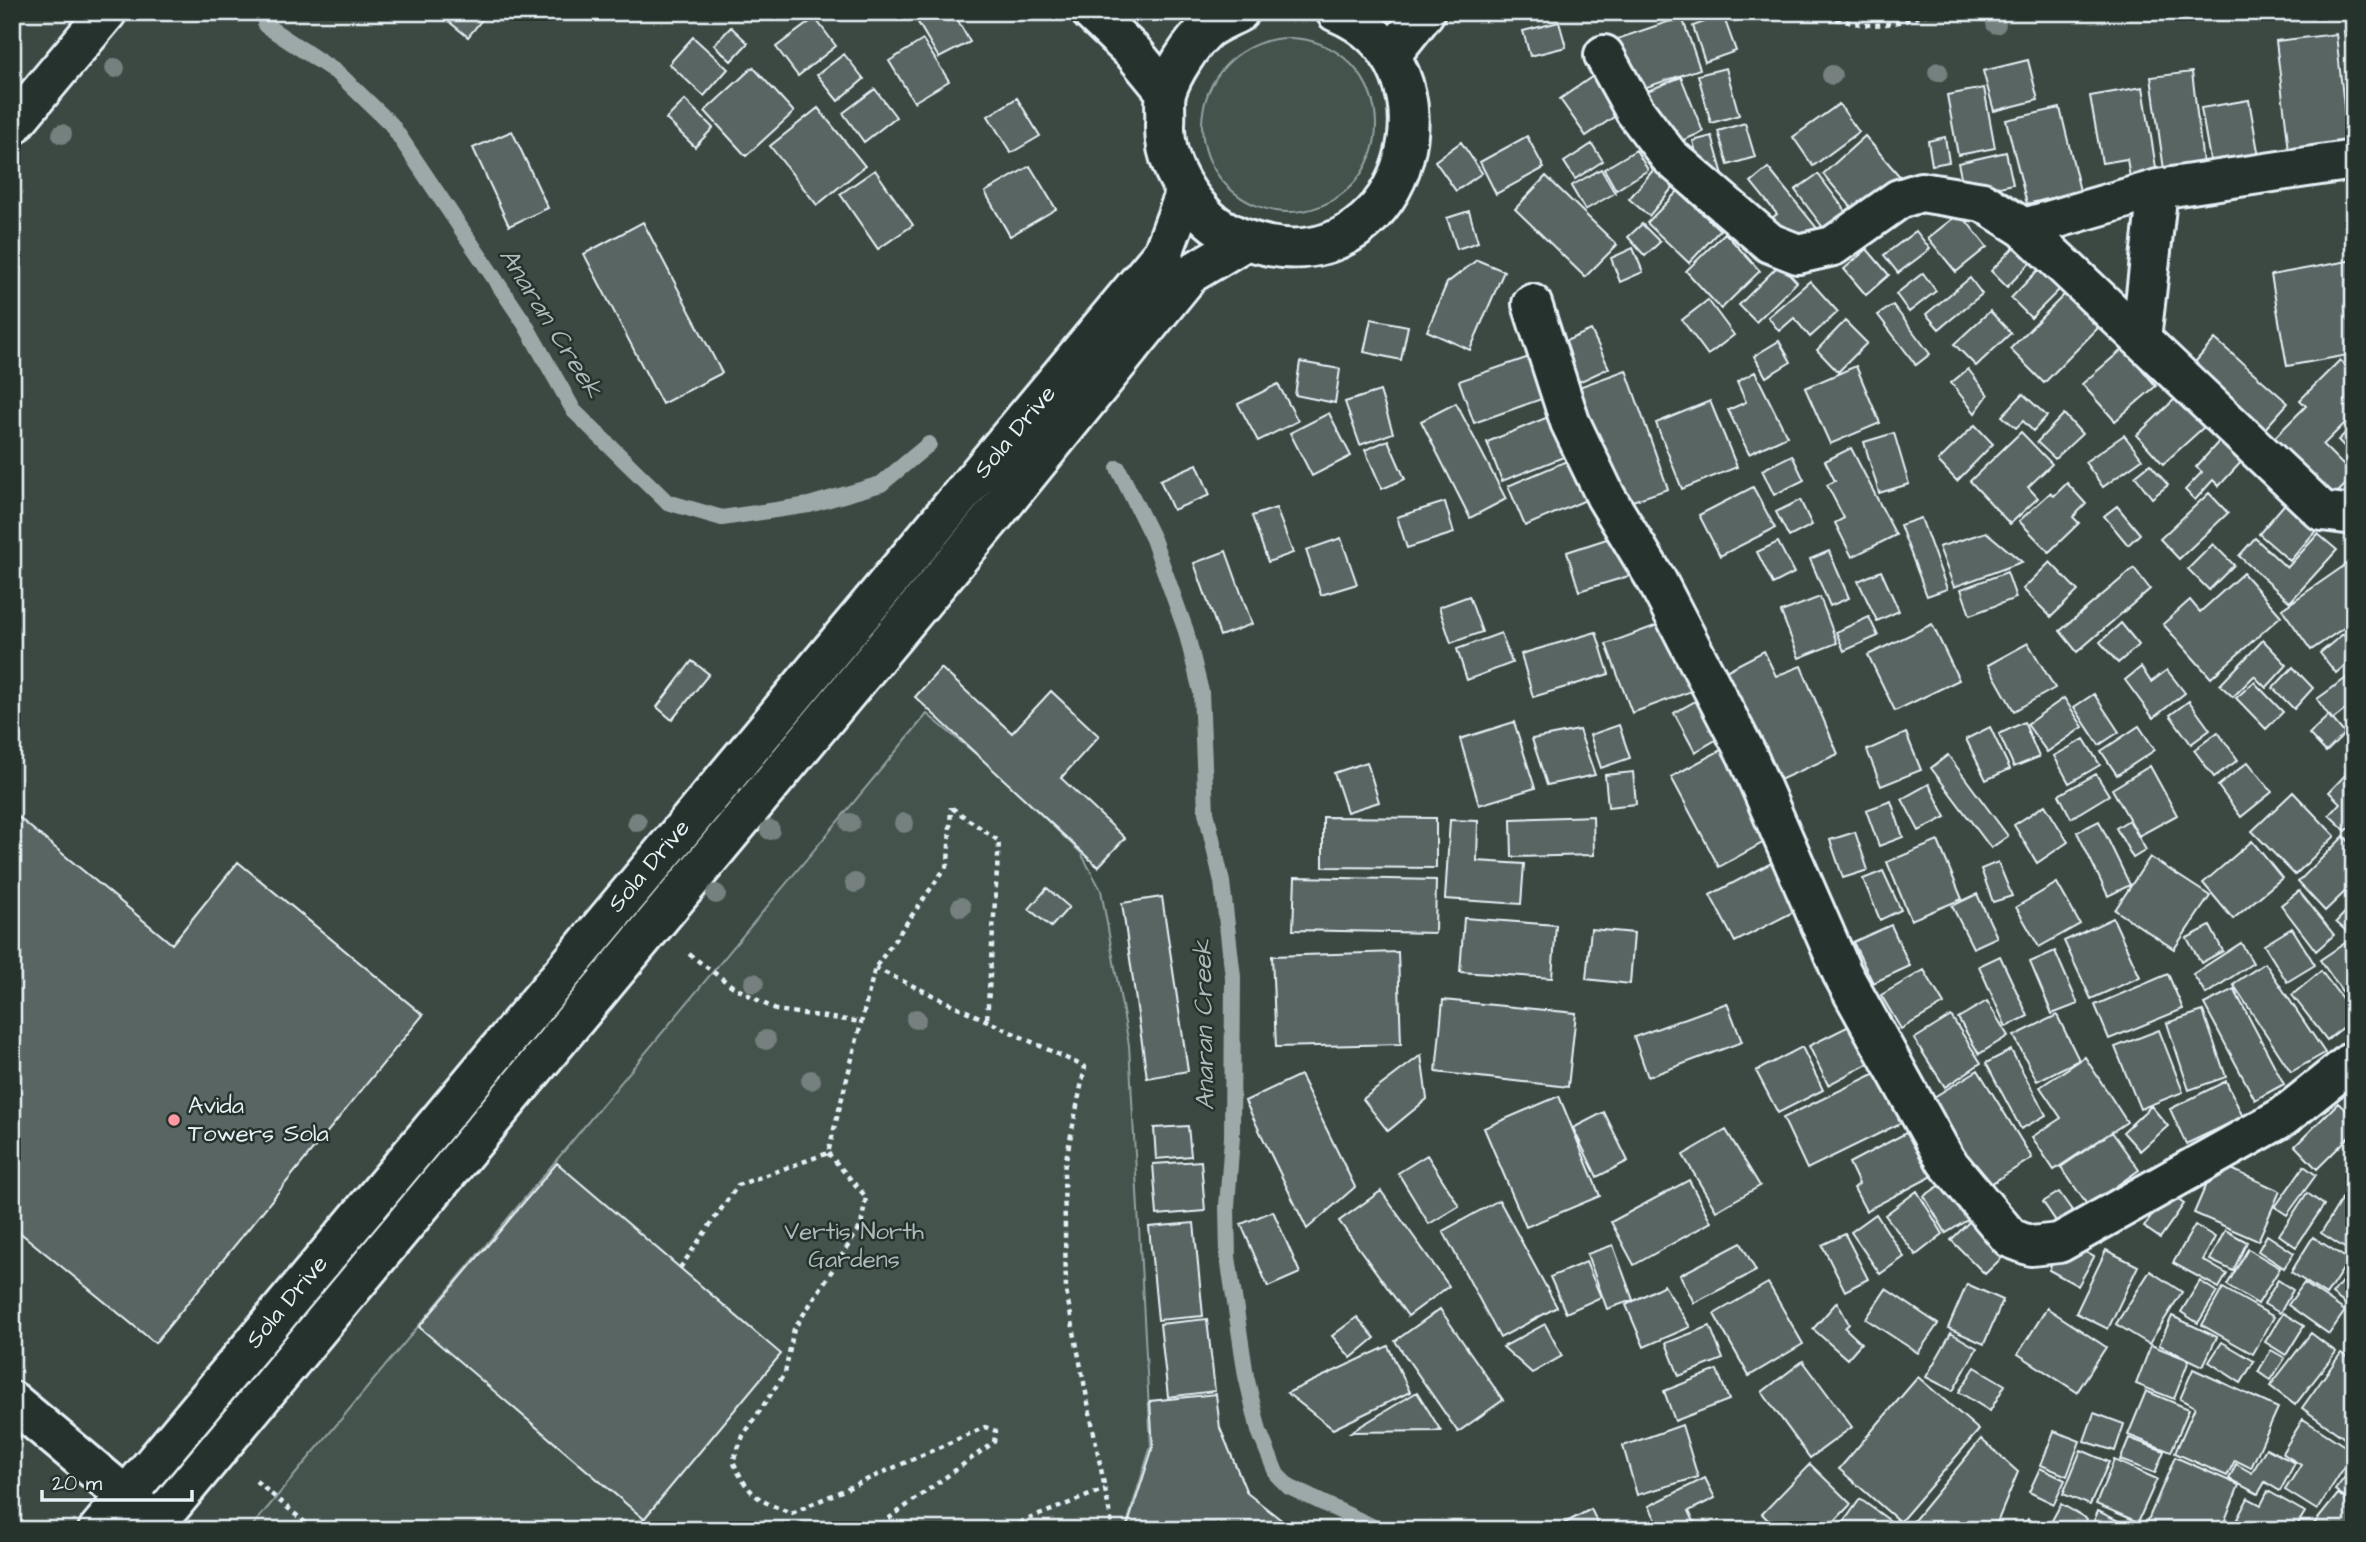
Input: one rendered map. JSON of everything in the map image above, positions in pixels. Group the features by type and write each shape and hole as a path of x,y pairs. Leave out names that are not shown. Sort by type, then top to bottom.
{"street":[{"path":"12,126 107,12"},
{"path":"1091,12 1134,53 1167,92"},
{"path":"1239,12 1207,29 1191,48 1167,92 1165,133 1169,160 1185,194 1210,220 1245,241 1285,249 1325,243 1361,225 1389,196 1406,159 1410,120 1404,86 1390,56 1367,32 1338,13"},
{"path":"1390,56 1425,12"},
{"path":"1604,55 1635,111 1669,156 1770,243 1798,254 1833,246 1899,199 1920,192 1983,202 2024,228 2322,511 2354,515"},
{"path":"2024,228 2158,189 2354,160"},
{"path":"2141,339 2158,189"},
{"name":"Sola Drive","path":"1088,373 1163,253 1185,194"},
{"name":"Sola Drive","path":"155,1526 1088,373 1190,274 1245,241"},
{"path":"1532,304 1570,422 1606,497 1657,582 1747,755 1842,973 1946,1161 2011,1238 2031,1246 2059,1242 2283,1117 2354,1060"},
{"name":"Sola Drive","path":"98,1530 705,799 982,501"},
{"path":"12,1401 127,1496 155,1526"}],"path":[{"path":"1817,12 1862,26 1902,24 1933,12"},
{"path":"828,1153 875,968 948,864 951,807 999,841 986,1020"},
{"path":"683,950 732,985 776,1010 861,1022"},
{"path":"875,968 1085,1068 1064,1169 1066,1291 1113,1530"},
{"path":"680,1268 738,1185 828,1153"},
{"path":"828,1153 866,1197 861,1226 794,1329 785,1373 743,1436 733,1461 744,1486 767,1505 792,1513 985,1427 996,1431 994,1442 873,1530"},
{"path":"256,1482 314,1530"},
{"path":"1001,1530 1105,1489"}],"shaded area":[{"path":"12,12 2354,12 2354,1530 12,1530"}],"green space":[{"path":"1289,38 1322,44 1351,63 1370,92 1376,125 1370,158 1351,187 1322,206 1289,212 1256,206 1227,187 1208,158 1202,125 1208,92 1227,63 1256,44"},
{"name":"Vertis North Gardens","path":"927,714 994,769 1081,853 1101,890 1129,1045 1151,1446 1125,1530 249,1530"}],"building":[{"path":"437,12 488,12 468,37"},
{"path":"928,12 953,12 970,42 939,58 916,19"},
{"path":"1723,15 1736,51 1705,62 1693,26"},
{"path":"1682,17 1700,69 1635,91 1617,39"},
{"path":"815,18 836,46 798,76 776,47"},
{"path":"1559,22 1566,47 1530,56 1523,31"},
{"path":"731,27 748,43 731,61 714,45"},
{"path":"2354,29 2354,112 2344,31"},
{"path":"2336,34 2349,152 2290,159 2276,41"},
{"path":"693,37 728,69 704,96 669,64"},
{"path":"923,40 949,81 914,102 889,61"},
{"path":"844,54 864,79 838,101 817,75"},
{"path":"2028,60 2038,100 1994,111 1983,71"},
{"path":"753,67 794,112 746,156 705,111"},
{"path":"1726,68 1739,115 1711,123 1698,75"},
{"path":"2192,72 2204,172 2165,177 2151,77"},
{"path":"1596,74 1621,112 1586,136 1560,99"},
{"path":"1681,77 1703,132 1679,142 1645,92"},
{"path":"2143,87 2157,174 2130,178 2127,159 2102,163 2090,96"},
{"path":"1984,88 1995,148 1958,155 1947,95"},
{"path":"875,89 896,117 864,142 843,113"},
{"path":"1017,98 1040,136 1011,153 988,116"},
{"path":"685,100 713,128 695,147 666,119"},
{"path":"2249,100 2260,163 2212,171 2201,108"},
{"path":"1839,104 1859,132 1813,166 1793,137"},
{"path":"818,108 865,166 817,205 770,146"},
{"path":"2060,108 2080,191 2027,204 2006,120"},
{"path":"1745,123 1755,157 1728,165 1718,131"},
{"path":"512,131 548,208 509,226 473,148"},
{"path":"1527,136 1544,168 1496,194 1480,162"},
{"path":"1712,136 1723,175 1703,180 1693,141"},
{"path":"1865,136 1902,179 1859,216 1823,174"},
{"path":"1945,137 1949,162 1932,165 1928,141"},
{"path":"1461,142 1482,173 1456,191 1435,161"},
{"path":"1592,144 1603,161 1575,179 1564,162"},
{"path":"1636,150 1648,170 1616,190 1604,169"},
{"path":"2006,152 2013,184 1965,195 1958,163"},
{"path":"1659,163 1679,180 1649,216 1629,199"},
{"path":"1030,166 1056,209 1010,236 985,192"},
{"path":"1768,168 1825,238 1774,241 1762,226 1777,214 1751,182"},
{"path":"1601,169 1615,193 1585,210 1571,186"},
{"path":"875,170 913,225 878,249 840,194"},
{"path":"1818,174 1850,217 1827,233 1795,190"},
{"path":"1546,176 1617,245 1585,277 1515,209"},
{"path":"1678,191 1720,230 1689,263 1647,223"},
{"path":"1469,211 1478,242 1457,249 1447,218"},
{"path":"1960,213 1987,247 1956,272 1928,238"},
{"path":"643,222 722,373 662,404 584,254"},
{"path":"1642,224 1660,242 1645,256 1628,237"},
{"path":"1916,231 1930,249 1898,273 1884,255"},
{"path":"1725,233 1760,271 1721,309 1686,271"},
{"path":"2016,245 2032,261 2007,287 1991,271"},
{"path":"1633,248 1643,272 1620,282 1611,258"},
{"path":"1867,249 1889,275 1866,295 1844,269"},
{"path":"1477,260 1504,271 1470,350 1427,331 1447,283"},
{"path":"2354,260 2354,354 2287,366 2271,275"},
{"path":"1780,264 1797,282 1756,322 1739,305"},
{"path":"2042,266 2063,286 2031,318 2011,298"},
{"path":"1923,273 1936,291 1909,312 1896,294"},
{"path":"1970,278 1982,294 1939,329 1926,314"},
{"path":"1810,281 1838,312 1810,337 1794,318 1779,331 1768,317"},
{"path":"2065,294 2098,328 2044,383 2010,349"},
{"path":"1708,300 1734,335 1708,355 1682,320"},
{"path":"1893,305 1930,354 1916,365 1878,315"},
{"path":"1990,311 2011,333 1976,366 1954,344"},
{"path":"1371,319 1408,326 1401,360 1364,352"},
{"path":"1845,321 1867,343 1838,372 1817,350"},
{"path":"1591,330 1609,368 1579,382 1561,343"},
{"path":"2215,339 2288,403 2262,432 2190,368"},
{"path":"1779,341 1791,362 1766,377 1754,356"},
{"path":"2124,348 2156,386 2115,421 2082,384"},
{"path":"1532,356 1547,397 1474,423 1459,381"},
{"path":"2340,360 2354,374 2354,414 2323,445 2354,476 2325,505 2267,445 2306,406 2300,400"},
{"path":"1300,362 1340,369 1335,403 1295,395"},
{"path":"1856,366 1880,423 1830,444 1805,388"},
{"path":"1968,369 1988,395 1975,413 1951,383"},
{"path":"1626,370 1668,489 1618,506 1576,388"},
{"path":"1755,372 1787,436 1749,454 1728,410 1746,402 1737,382"},
{"path":"1278,384 1298,421 1258,441 1238,404"},
{"path":"1380,391 1393,433 1360,445 1345,402"},
{"path":"2023,394 2047,416 2033,431 2023,421 2016,428 2002,416"},
{"path":"2177,397 2204,427 2163,464 2137,435"},
{"path":"1710,401 1737,467 1682,489 1656,423"},
{"path":"1456,403 1506,499 1470,518 1421,421"},
{"path":"1329,413 1351,456 1312,476 1290,433"},
{"path":"1558,413 1574,453 1502,481 1487,442"},
{"path":"2064,414 2082,434 2055,459 2037,442"},
{"path":"1975,425 1993,444 1957,481 1938,461"},
{"path":"2354,425 2354,457 2338,440"},
{"path":"2021,432 2052,464 2028,487 2038,498 2010,524 1970,481"},
{"path":"1894,433 1909,484 1879,493 1864,442"},
{"path":"2124,435 2142,459 2103,487 2085,462"},
{"path":"2222,438 2244,459 2219,486 2213,480 2195,500 2185,490 2202,472 2196,467"},
{"path":"1388,440 1405,479 1382,489 1365,450"},
{"path":"1851,448 1896,535 1852,557 1835,523 1844,518 1827,485 1835,481 1825,461"},
{"path":"1792,455 1804,480 1774,495 1762,470"},
{"path":"1576,457 1593,497 1525,526 1508,486"},
{"path":"1197,464 1210,495 1173,510 1160,480"},
{"path":"2150,464 2168,485 2152,498 2135,476"},
{"path":"2067,483 2086,504 2073,517 2079,523 2049,552 2019,521 2050,493 2054,496"},
{"path":"1753,487 1775,528 1720,556 1699,515"},
{"path":"2209,493 2228,513 2179,559 2160,539"},
{"path":"1800,500 1812,525 1789,537 1776,512"},
{"path":"2288,500 2319,527 2290,561 2259,534"},
{"path":"1445,502 1454,533 1407,548 1397,517"},
{"path":"2117,506 2140,534 2128,545 2104,516"},
{"path":"1276,508 1293,553 1268,562 1252,516"},
{"path":"1921,518 1947,589 1927,596 1900,525"},
{"path":"1986,532 2022,562 1954,587 1939,547"},
{"path":"2318,534 2337,550 2290,602 2239,556 2255,538 2287,568"},
{"path":"1619,535 1632,575 1579,591 1567,552"},
{"path":"1341,538 1357,584 1321,595 1306,550"},
{"path":"1778,542 1794,573 1773,584 1757,552"},
{"path":"2213,544 2234,565 2209,590 2188,569"},
{"path":"1226,551 1252,624 1220,636 1194,563"},
{"path":"1829,551 1849,598 1830,606 1810,559"},
{"path":"2351,561 2354,621 2311,650 2282,609"},
{"path":"2050,562 2078,591 2051,617 2023,589"},
{"path":"2134,568 2150,589 2077,652 2060,631"},
{"path":"1881,571 1899,611 1877,621 1858,581"},
{"path":"2007,572 2016,598 1970,615 1961,589"},
{"path":"2243,573 2281,616 2211,678 2163,624 2190,600 2200,612"},
{"path":"1469,596 1482,632 1451,643 1439,607"},
{"path":"1820,597 1837,643 1799,658 1781,612"},
{"path":"1869,617 1878,636 1844,651 1836,632"},
{"path":"1671,620 1697,689 1632,713 1606,644"},
{"path":"2121,623 2139,645 2118,663 2100,642"},
{"path":"1932,624 1959,680 1895,711 1868,655"},
{"path":"1596,632 1609,674 1533,697 1521,654"},
{"path":"1501,633 1512,663 1467,680 1457,649"},
{"path":"2343,634 2354,647 2354,658 2336,673 2320,653"},
{"path":"2263,640 2287,665 2266,688 2254,676 2233,697 2220,685"},
{"path":"2028,643 2055,688 2014,711 1988,665"},
{"path":"1764,651 1776,676 1801,666 1838,754 1773,783 1718,675"},
{"path":"692,661 709,674 672,720 657,707"},
{"path":"2141,667 2151,682 2167,670 2185,693 2153,718 2125,680"},
{"path":"2293,667 2313,688 2294,709 2273,688"},
{"path":"941,668 1012,733 1051,691 1099,736 1061,778 1125,838 1098,867 915,697"},
{"path":"2349,676 2354,682 2354,703 2332,720 2317,699"},
{"path":"2254,682 2283,712 2266,729 2236,698"},
{"path":"1710,693 1731,731 1695,752 1674,713"},
{"path":"2094,694 2119,732 2099,745 2074,707"},
{"path":"2064,698 2083,727 2047,752 2027,724"},
{"path":"2189,701 2210,730 2191,744 2170,715"},
{"path":"2329,715 2345,734 2326,752 2309,734"},
{"path":"1514,722 1535,788 1479,805 1460,739"},
{"path":"2024,722 2039,757 2014,767 1999,734"},
{"path":"1619,725 1630,758 1601,768 1590,735"},
{"path":"2139,726 2155,750 2117,775 2101,751"},
{"path":"1990,727 2010,769 1986,780 1966,739"},
{"path":"1579,730 1595,775 1547,785 1532,739"},
{"path":"2218,732 2238,760 2214,777 2194,750"},
{"path":"1906,733 1921,770 1881,786 1867,750"},
{"path":"2084,739 2100,765 2069,783 2054,756"},
{"path":"1728,746 1775,836 1719,867 1671,777"},
{"path":"1948,755 2008,836 1991,848 1931,768"},
{"path":"1367,762 1379,802 1347,812 1334,773"},
{"path":"2248,762 2272,792 2241,817 2218,786"},
{"path":"2150,766 2177,815 2139,836 2112,789"},
{"path":"1633,772 1636,804 1608,807 1605,775"},
{"path":"2348,772 2354,777 2354,822 2346,831 2329,815 2340,803 2329,792"},
{"path":"2096,774 2109,795 2071,818 2059,795"},
{"path":"1929,784 1946,817 1919,831 1902,799"},
{"path":"2293,792 2335,836 2295,875 2252,831"},
{"path":"1891,801 1903,837 1879,846 1866,810"},
{"path":"2045,805 2068,842 2037,863 2014,825"},
{"name":"Avida Towers Sola","path":"12,812 172,944 238,862 423,1015 155,1343 12,1226"},
{"path":"1593,816 1594,855 1512,857 1511,819"},
{"path":"1323,817 1436,818 1436,868 1323,867"},
{"path":"1450,820 1478,821 1477,861 1524,864 1521,904 1445,899"},
{"path":"2129,820 2146,850 2133,858 2116,828"},
{"path":"2099,821 2130,885 2108,896 2077,832"},
{"path":"1855,832 1868,870 1843,878 1830,840"},
{"path":"2344,836 2354,847 2354,883 2325,911 2298,882"},
{"path":"1938,841 1962,899 1911,920 1887,862"},
{"path":"2252,841 2282,878 2233,919 2203,883"},
{"path":"2150,857 2210,896 2174,949 2115,910"},
{"path":"1775,861 1799,909 1735,942 1710,895"},
{"path":"1998,862 2012,896 1993,902 1981,869"},
{"path":"1883,871 1901,910 1880,920 1863,879"},
{"path":"1295,877 1436,880 1435,933 1293,930"},
{"path":"2057,883 2080,924 2039,947 2016,907"},
{"path":"1047,888 1069,907 1051,927 1029,909"},
{"path":"2299,891 2334,935 2316,951 2281,905"},
{"path":"1977,894 1997,937 1973,948 1952,906"},
{"path":"1162,897 1188,1071 1147,1078 1122,903"},
{"path":"2354,903 2354,938 2336,922"},
{"path":"1464,918 1556,925 1552,978 1460,972"},
{"path":"2113,918 2140,977 2091,999 2064,941"},
{"path":"1891,925 1910,966 1873,983 1853,942"},
{"path":"2210,926 2223,951 2201,963 2187,938"},
{"path":"2292,928 2315,965 2287,982 2264,945"},
{"path":"1591,929 1634,933 1630,984 1586,979"},
{"path":"2241,943 2253,963 2206,994 2193,974"},
{"path":"2345,943 2354,955 2354,1008 2320,960"},
{"path":"2055,951 2078,1004 2052,1014 2030,962"},
{"path":"1398,952 1401,1044 1276,1047 1272,956"},
{"path":"2000,956 2028,1016 2006,1027 1979,966"},
{"path":"2265,963 2325,1053 2291,1072 2233,984"},
{"path":"1924,970 1944,1004 1901,1029 1881,995"},
{"path":"2321,971 2354,1014 2354,1019 2327,1040 2292,995"},
{"path":"2168,974 2183,1009 2109,1039 2095,1005"},
{"path":"2234,989 2284,1084 2255,1100 2204,1004"},
{"path":"1443,1000 1576,1013 1568,1087 1436,1072"},
{"path":"1987,1001 2008,1036 1979,1054 1958,1018"},
{"path":"1727,1003 1742,1042 1648,1077 1634,1037"},
{"path":"2203,1011 2226,1077 2189,1090 2167,1023"},
{"path":"2057,1015 2079,1060 2037,1081 2014,1036"},
{"path":"1951,1016 1981,1063 1945,1087 1914,1039"},
{"path":"1859,1021 1877,1059 1828,1085 1809,1046"},
{"path":"2159,1030 2183,1092 2140,1109 2115,1047"},
{"path":"1802,1047 1823,1090 1778,1113 1756,1071"},
{"path":"2011,1050 2046,1115 2021,1129 1986,1063"},
{"path":"1421,1055 1427,1099 1388,1131 1363,1099"},
{"path":"2085,1057 2127,1122 2054,1170 2032,1137 2061,1118 2040,1087"},
{"path":"1888,1067 1913,1117 1807,1169 1783,1118"},
{"path":"1978,1070 2032,1158 1984,1188 1929,1100"},
{"path":"1300,1075 1355,1187 1307,1229 1245,1101"},
{"path":"2226,1081 2243,1117 2186,1144 2170,1109"},
{"path":"1559,1096 1600,1196 1526,1227 1484,1128"},
{"path":"2338,1103 2354,1118 2354,1132 2317,1169 2295,1146"},
{"path":"2151,1106 2168,1126 2140,1151 2123,1132"},
{"path":"1604,1112 1628,1161 1597,1177 1573,1128"},
{"path":"1188,1126 1191,1156 1156,1159 1154,1128"},
{"path":"1919,1126 1942,1171 1866,1211 1854,1188 1859,1184 1849,1163"},
{"path":"1726,1130 1760,1186 1716,1211 1683,1155"},
{"path":"2112,1132 2139,1170 2088,1206 2061,1167"},
{"path":"1427,1155 1459,1206 1429,1224 1398,1173"},
{"path":"1201,1161 1205,1211 1157,1215 1153,1164"},
{"path":"2216,1162 2280,1191 2258,1241 2194,1213"},
{"path":"557,1163 781,1354 644,1519 419,1327"},
{"path":"2304,1166 2316,1175 2287,1215 2275,1207"},
{"path":"1950,1179 1974,1216 1946,1233 1924,1196"},
{"path":"1689,1180 1711,1222 1634,1265 1611,1222"},
{"path":"1381,1191 1449,1286 1408,1316 1339,1221"},
{"path":"1917,1191 1943,1234 1916,1255 1885,1215"},
{"path":"2059,1192 2076,1216 2060,1227 2043,1202"},
{"path":"2168,1193 2184,1204 2160,1238 2144,1227"},
{"path":"2307,1193 2324,1205 2296,1247 2279,1235"},
{"path":"2344,1195 2354,1201 2354,1254 2321,1233"},
{"path":"1499,1200 1557,1307 1500,1338 1443,1231"},
{"path":"1273,1211 1300,1273 1268,1287 1241,1224"},
{"path":"1876,1214 1904,1257 1880,1274 1851,1232"},
{"path":"1976,1215 2010,1250 1985,1274 1951,1240"},
{"path":"1194,1223 1203,1316 1158,1320 1149,1227"},
{"path":"2195,1225 2215,1237 2203,1260 2227,1274 2219,1288 2173,1263"},
{"path":"2225,1230 2247,1242 2233,1271 2210,1260"},
{"path":"1845,1234 1868,1279 1845,1291 1822,1245"},
{"path":"2267,1235 2294,1253 2284,1268 2258,1251"},
{"path":"2313,1237 2349,1260 2326,1295 2291,1272"},
{"path":"2064,1240 2094,1257 2078,1286 2049,1270"},
{"path":"1741,1243 1756,1271 1694,1303 1680,1275"},
{"path":"1613,1245 1633,1300 1607,1309 1587,1254"},
{"path":"2248,1249 2280,1268 2258,1304 2227,1285"},
{"path":"2106,1250 2138,1266 2108,1329 2076,1313"},
{"path":"1586,1262 1601,1297 1566,1313 1550,1277"},
{"path":"2354,1266 2354,1311 2332,1294"},
{"path":"2150,1271 2182,1292 2149,1344 2116,1324"},
{"path":"2278,1280 2293,1290 2280,1313 2264,1304"},
{"path":"2200,1281 2217,1292 2198,1323 2181,1312"},
{"path":"1768,1283 1803,1344 1749,1376 1714,1314"},
{"path":"2304,1283 2345,1311 2329,1334 2288,1305"},
{"path":"1967,1284 2003,1300 1984,1344 1948,1328"},
{"path":"1664,1285 1690,1327 1644,1347 1626,1305"},
{"path":"2223,1288 2274,1317 2253,1354 2202,1325"},
{"path":"1886,1289 1938,1324 1918,1353 1866,1319"},
{"path":"1837,1302 1849,1324 1845,1328 1861,1343 1847,1359 1813,1329"},
{"path":"2047,1308 2106,1347 2077,1392 2018,1354"},
{"path":"1440,1309 1503,1400 1458,1432 1395,1341"},
{"path":"2283,1313 2304,1326 2286,1355 2265,1342"},
{"path":"2172,1316 2217,1337 2203,1366 2159,1345"},
{"path":"1357,1317 1375,1338 1351,1358 1332,1336"},
{"path":"1207,1319 1215,1391 1168,1397 1160,1324"},
{"path":"1545,1324 1562,1356 1532,1373 1503,1347"},
{"path":"1710,1326 1723,1359 1679,1376 1666,1343"},
{"path":"1951,1333 1977,1348 1953,1391 1926,1377"},
{"path":"2311,1333 2336,1352 2295,1405 2270,1386"},
{"path":"2222,1342 2254,1361 2241,1383 2209,1362"},
{"path":"2151,1345 2189,1360 2174,1399 2136,1384"},
{"path":"1388,1346 1410,1392 1333,1429 1287,1393"},
{"path":"2271,1350 2285,1358 2271,1380 2258,1372"},
{"path":"2341,1353 2354,1361 2354,1445 2302,1408"},
{"path":"1803,1361 1852,1427 1810,1458 1762,1392"},
{"path":"1975,1367 2005,1385 1990,1411 1959,1392"},
{"path":"2193,1369 2278,1408 2251,1468 2235,1460 2227,1476 2175,1453 2195,1407 2180,1399"},
{"path":"1717,1370 1729,1400 1675,1421 1664,1391"},
{"path":"1918,1377 1979,1430 1900,1522 1839,1469"},
{"path":"2146,1391 2189,1409 2171,1452 2128,1435"},
{"path":"1417,1392 1441,1431 1351,1432"},
{"path":"1216,1394 1220,1428 1247,1493 1294,1530 1126,1530 1153,1447 1150,1401"},
{"path":"2094,1413 2124,1424 2115,1451 2084,1441"},
{"path":"2303,1419 2354,1452 2317,1510 2285,1490 2301,1465 2282,1453"},
{"path":"1682,1425 1698,1477 1637,1495 1623,1446"},
{"path":"2054,1431 2080,1441 2067,1476 2041,1465"},
{"path":"2129,1438 2164,1451 2155,1473 2120,1460"},
{"path":"1981,1439 2018,1472 1994,1530 1929,1530 1911,1524"},
{"path":"2266,1448 2295,1463 2280,1491 2265,1482 2258,1494 2229,1479 2236,1464 2252,1473"},
{"path":"2081,1450 2109,1462 2090,1505 2063,1494"},
{"path":"2175,1457 2239,1485 2221,1530 2152,1530 2145,1527"},
{"path":"2114,1460 2157,1479 2138,1522 2096,1504"},
{"path":"1810,1464 1851,1504 1826,1530 1778,1530 1762,1514"},
{"path":"2354,1465 2354,1504 2335,1490"},
{"path":"2040,1468 2065,1480 2054,1504 2029,1492"},
{"path":"1705,1478 1715,1498 1689,1511 1698,1530 1661,1530 1649,1506"},
{"path":"2268,1491 2305,1512 2294,1530 2242,1530 2246,1524 2237,1519 2248,1498 2261,1505"},
{"path":"2338,1494 2354,1507 2354,1530 2309,1530"},
{"path":"1860,1499 1896,1525 1893,1530 1838,1530"},
{"path":"2061,1504 2087,1519 2081,1530 2061,1530 2050,1524"},
{"path":"1591,1509 1601,1530 1552,1530"},
{"path":"2098,1511 2129,1526 2128,1530 2090,1530"},
{"path":"2028,1519 2044,1530 2021,1530"}],"waterway":[{"name":"Anaran Creek","path":"265,25 339,74 391,124 525,324 574,411 667,502 722,518 809,505 881,484 929,444"},
{"name":"Anaran Creek","path":"1118,468 1153,539 1186,631 1201,692 1206,812 1222,882 1233,977 1228,1257 1246,1376 1259,1431 1277,1475 1289,1487 1380,1530"}],"place":[{"name":"Avida Towers Sola","path":"174,1120"}]}
